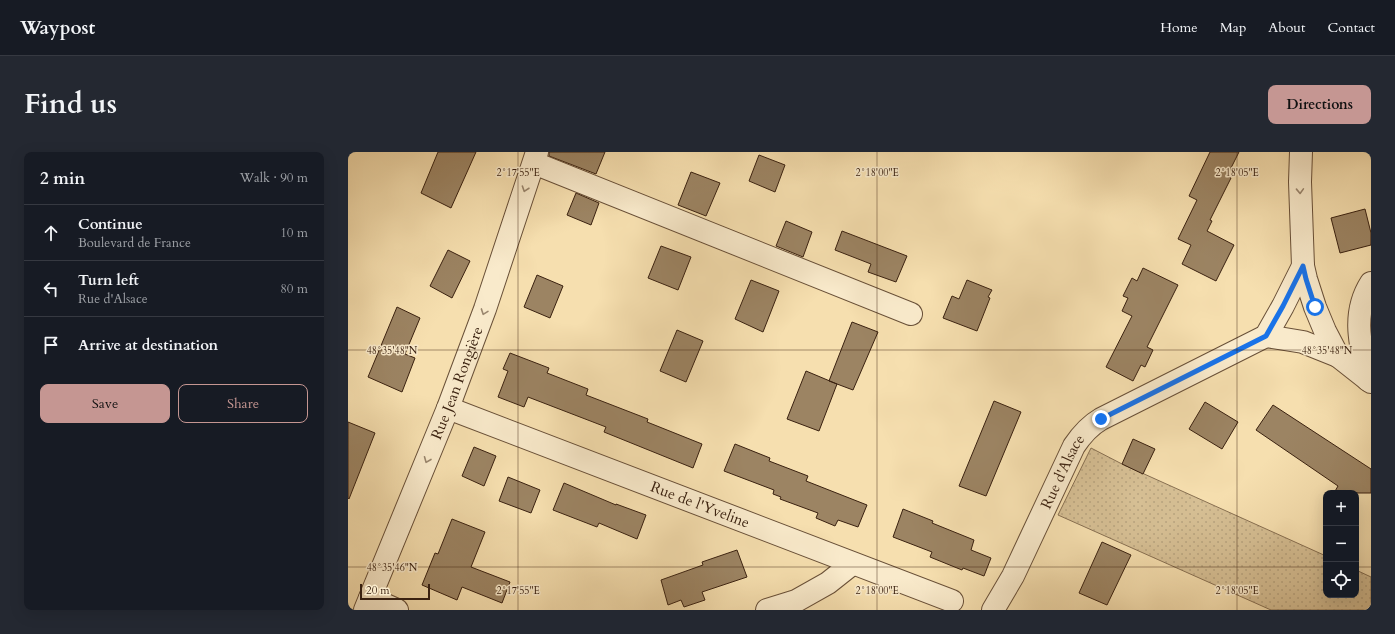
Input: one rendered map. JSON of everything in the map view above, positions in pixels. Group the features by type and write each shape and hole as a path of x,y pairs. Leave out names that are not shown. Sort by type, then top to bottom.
{"street":[{"path":"1301,152 1300,182 1303,266 1315,307 1338,356"},
{"path":"536,157 911,314"},
{"name":"Rue Jean Rongière","path":"368,604 448,408 485,309 536,157"},
{"path":"1303,266 1266,336 1294,339 1338,356 1369,381"},
{"path":"1369,381 1359,339 1358,323 1360,306 1371,283"},
{"name":"Rue d'Alsace","path":"993,610 1013,576 1074,446 1082,434 1090,426 1101,419 1266,336"},
{"name":"Rue de l'Yveline","path":"448,408 852,564 952,601"},
{"path":"767,610 796,601 828,583 852,564"},
{"path":"368,604 397,610"}],"shaded area":[{"path":"1091,448 1122,464 1323,555 1323,598 1359,598 1359,571 1371,577 1371,610 1271,610 1058,515"}],"building":[{"path":"438,152 476,152 451,208 421,193"},
{"path":"549,152 605,152 596,174 549,156"},
{"path":"1210,152 1239,152 1227,176 1231,178 1210,220 1212,221 1207,231 1234,245 1216,281 1182,264 1191,245 1178,239 1197,200 1189,196"},
{"path":"759,155 785,165 775,192 749,181"},
{"path":"691,172 720,183 706,216 678,205"},
{"path":"576,193 599,203 591,225 567,215"},
{"path":"1365,209 1371,233 1371,245 1340,253 1331,218"},
{"path":"786,221 812,232 803,257 776,246"},
{"path":"842,231 907,256 896,282 868,272 871,264 835,250"},
{"path":"661,246 691,257 678,290 648,278"},
{"path":"448,250 470,261 452,298 430,286"},
{"path":"1143,268 1178,285 1147,347 1153,350 1145,367 1141,365 1133,381 1106,367 1132,316 1122,311 1128,298 1123,296 1132,278 1137,281"},
{"path":"537,275 563,286 550,318 524,307"},
{"path":"751,280 779,291 763,332 735,319"},
{"path":"967,280 992,290 988,297 990,298 977,331 943,318 952,296 959,299"},
{"path":"397,307 420,318 405,354 415,358 402,392 368,377"},
{"path":"852,322 878,332 853,390 829,381"},
{"path":"677,330 703,341 686,382 660,371"},
{"path":"510,353 549,368 547,373 588,389 586,395 648,419 647,422 702,444 693,468 604,432 606,427 528,397 524,407 498,397 508,371 503,369"},
{"path":"806,371 837,384 819,431 787,419"},
{"path":"994,401 1021,412 986,496 959,486"},
{"path":"1205,402 1238,422 1222,449 1189,429"},
{"path":"1273,405 1371,469 1371,493 1359,493 1359,490 1336,490 1338,486 1256,430"},
{"path":"348,422 375,433 349,499 348,498"},
{"path":"1133,439 1155,449 1143,474 1122,464"},
{"path":"735,444 770,458 769,461 808,476 806,481 867,505 858,527 838,520 835,526 816,518 818,513 780,499 781,497 773,494 774,490 724,471"},
{"path":"474,447 496,456 484,486 462,476"},
{"path":"508,477 540,490 531,513 499,501"},
{"path":"564,483 616,505 646,515 637,539 599,523 597,527 553,510"},
{"path":"903,509 933,521 932,523 974,540 971,550 991,558 984,576 963,568 962,570 930,557 932,552 893,537"},
{"path":"452,519 485,532 471,567 510,582 502,603 462,587 457,600 422,585 435,553 438,554"},
{"path":"1102,542 1131,555 1107,605 1079,593"},
{"path":"737,550 747,577 702,592 705,600 684,607 681,600 668,605 661,580 703,565 702,562"}],"route":[{"path":"1101,419 1266,336 1303,266 1315,307"}]}
